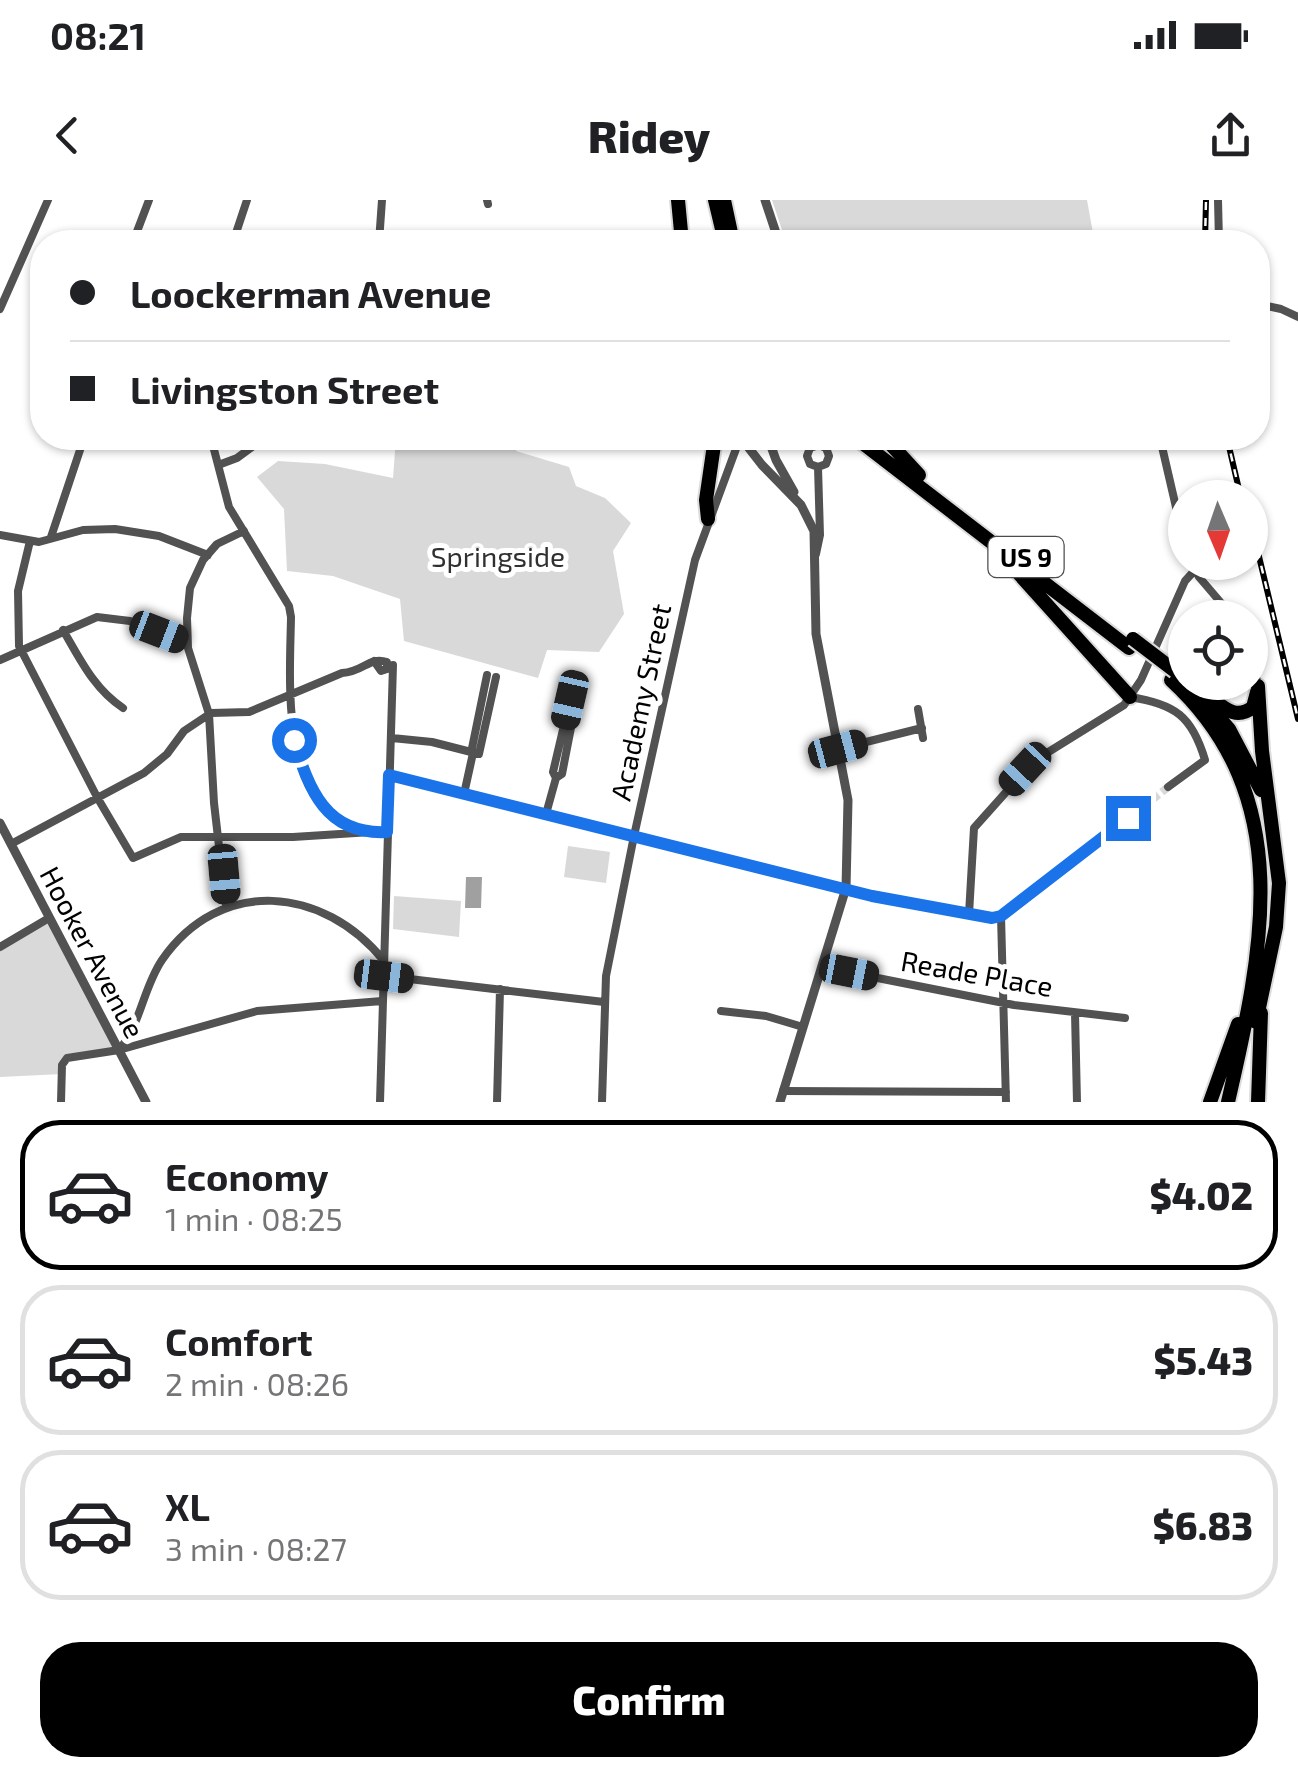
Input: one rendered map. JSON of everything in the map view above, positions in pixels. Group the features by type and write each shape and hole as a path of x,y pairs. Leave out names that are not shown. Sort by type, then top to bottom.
{"highway":[{"path":"678,200 681,230"},
{"path":"715,200 721,230"},
{"path":"725,200 731,230"},
{"path":"708,519 706,500 713,450"},
{"name":"US 9","path":"872,450 1168,669"},
{"name":"US 9","path":"887,450 1131,643"},
{"path":"897,450 920,474"},
{"path":"988,539 1130,697"},
{"name":"US 9","path":"1195,700 1241,768 1256,807 1267,881 1257,966 1228,1102"},
{"name":"US 9","path":"1204,700 1242,748 1260,787 1273,830 1278,872 1278,906 1263,991 1237,1102"},
{"path":"1212,700 1238,714 1253,707 1255,700"},
{"path":"1259,700 1262,759 1273,830"},
{"path":"1210,1102 1257,966"},
{"path":"1258,1102 1257,1048 1263,991"}],"street":[{"path":"35,230 48,200"},
{"path":"138,230 149,200"},
{"path":"237,230 247,200"},
{"path":"380,230 382,200"},
{"path":"765,200 775,230"},
{"path":"1218,200 1219,230"},
{"path":"0,309 30,241"},
{"path":"1270,308 1298,316"},
{"path":"50,538 80,450"},
{"path":"216,450 227,502 292,617 290,696 294,740 317,798 335,819 371,832"},
{"path":"220,464 249,450"},
{"name":"Academy Street","path":"602,1102 604,1002 610,952 683,605 708,519 735,450"},
{"path":"751,450 805,511"},
{"path":"772,450 814,531 816,634 848,800 846,888 781,1096 1006,1097 1001,916"},
{"path":"1163,450 1170,480"},
{"path":"816,554 820,535 818,467"},
{"path":"0,535 39,542 83,530 145,532 208,555"},
{"path":"226,906 209,714 187,643 190,588 217,544 244,531"},
{"path":"30,540 18,591 20,650 133,858 173,838 387,832"},
{"path":"969,914 972,835 983,816 1034,761 1107,718 1130,697 1186,580"},
{"path":"1204,580 1220,600"},
{"path":"0,660 96,617 130,621 187,643"},
{"path":"63,630 90,676 109,699 123,708"},
{"path":"10,844 144,772 167,754 184,731 209,714 249,712 342,673 358,672 374,661"},
{"path":"380,1102 393,665"},
{"path":"464,794 491,676"},
{"path":"1130,697 1180,714 1198,738 1205,760 1168,787"},
{"path":"546,814 556,778 562,774 576,702 570,700 553,772 556,778"},
{"path":"918,709 923,738"},
{"path":"838,749 922,728"},
{"path":"392,738 432,742 474,753"},
{"path":"389,775 846,888 992,918 1001,916 1143,807"},
{"name":"Hooker Avenue","path":"0,823 146,1102"},
{"path":"119,1050 130,1037 154,974 168,952 186,932 226,906 279,901 313,907 346,923 384,961"},
{"path":"0,946 50,918"},
{"name":"Reade Place","path":"822,967 1003,1003 1124,1018"},
{"path":"384,976 604,1002"},
{"path":"498,1102 500,989"},
{"path":"62,1102 64,1060 119,1050 257,1011 382,1000"},
{"path":"722,1012 766,1016 803,1027"},
{"path":"1074,1014 1076,1102"}],"green space":[{"path":"772,200 1087,200 1092,230 782,230"},
{"name":"Springside","path":"395,450 516,450 569,467 576,486 605,498 631,523 613,551 624,614 599,652 547,650 538,678 404,641 400,599 333,576 287,571 284,509 257,477 278,461 325,464 393,478"},
{"path":"568,846 610,852 606,883 564,877"},
{"path":"394,896 461,901 459,937 393,929"},
{"path":"49,918 119,1050 67,1058 62,1074 0,1077 0,947"}],"shaded area":[{"path":"466,877 482,877 481,908 465,908"}],"tunnel":[{"path":"1143,807 1168,787"}],"railway":[{"path":"1205,230 1206,200"},
{"path":"1230,450 1237,480"},
{"path":"1265,580 1298,719"}],"route":[{"path":"294,740 317,798 335,819 350,827 387,832 389,775 872,896 992,918 1001,916 1128,818"}]}
